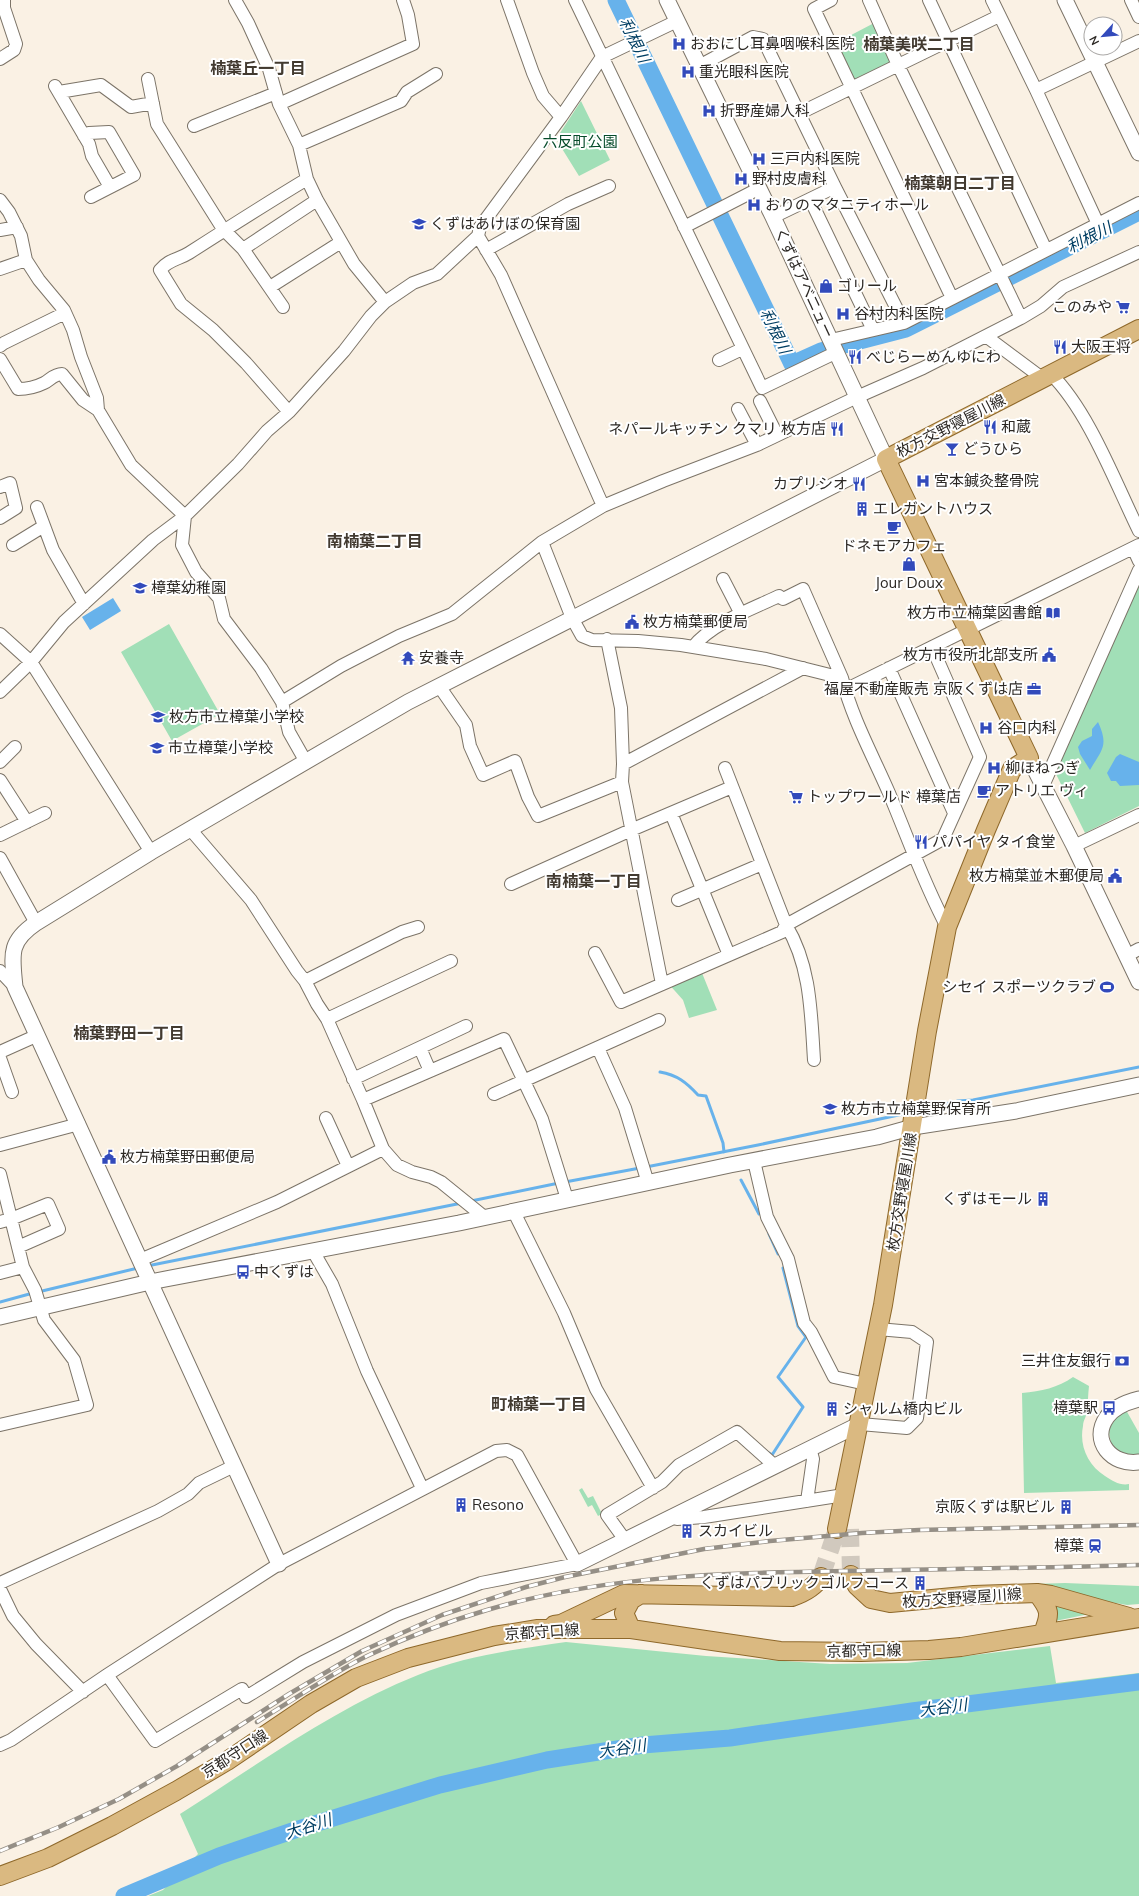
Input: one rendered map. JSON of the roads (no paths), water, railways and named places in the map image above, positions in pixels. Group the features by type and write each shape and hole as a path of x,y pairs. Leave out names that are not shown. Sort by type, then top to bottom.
{"main road":[{"name":"枚方交野寝屋川線","path":"860,1424 856,1490 844,1529 844,1495 860,1424 866,1384 883,1305 913,1127 927,1031 947,927 1012,769 1029,758 886,459 1139,329"},
{"name":"枚方交野寝屋川線","path":"851,1575 857,1586 871,1599 890,1603 974,1595 1037,1593 1051,1595 1137,1618"},
{"path":"538,1629 561,1624 624,1594 755,1598 792,1597 803,1594 817,1583 821,1577"},
{"name":"枚方交野寝屋川線","path":"1037,1593 1047,1607 1048,1620 1043,1633"},
{"path":"631,1629 624,1613 631,1600 641,1594"},
{"name":"京都守口線","path":"0,1876 48,1858 112,1826 176,1791 227,1761 305,1708 356,1678 408,1658 494,1636 538,1629 631,1629 780,1651 846,1652 929,1650 961,1647 1137,1618"}],"street":[{"path":"0,59 14,50 16,44 5,26 4,0"},
{"path":"235,0 248,23 269,69 278,98 299,146 307,178 317,200 354,264 385,302"},
{"path":"194,126 278,98 413,44 408,15 402,0"},
{"path":"507,0 533,73 543,96 561,117"},
{"path":"575,0 762,388 834,346 873,330 904,323 1139,203"},
{"name":"くずはアベニュー","path":"667,0 773,217 886,459"},
{"path":"831,0 814,8 952,298"},
{"path":"869,0 898,65 1021,318"},
{"path":"929,0 1046,250"},
{"path":"992,0 1036,90 1098,224"},
{"path":"1065,0 1139,153"},
{"path":"1131,0 1139,17"},
{"path":"800,113 999,16"},
{"path":"0,692 31,662 64,622 153,540 185,516 238,464 268,431 290,412 344,351 371,316 385,302 413,284 437,274 478,236 480,227 561,117 602,58 677,21"},
{"path":"699,66 753,36 763,39 800,113 834,187 904,323"},
{"path":"1036,90 1139,41"},
{"path":"148,79 158,124 223,229 243,248 283,307"},
{"path":"299,146 401,101 406,92 431,80"},
{"path":"110,187 92,156 89,144 57,89 101,84 131,107 153,103"},
{"path":"84,136 89,133 109,132 134,175 91,197"},
{"path":"290,412 240,357 212,330 181,304 160,270 167,262 187,254 223,229 307,178"},
{"path":"486,250 568,204 608,186"},
{"path":"773,217 834,187"},
{"path":"684,227 758,189"},
{"path":"810,199 873,330"},
{"path":"0,200 9,212 22,236 26,260 39,280 66,313 97,398 98,410"},
{"path":"243,248 317,200"},
{"path":"0,230 17,227"},
{"path":"478,236 500,275 603,506"},
{"path":"270,287 341,242"},
{"path":"282,702 347,663 399,636 452,614 542,542 603,506 757,445 857,397 923,368 987,337 1021,318 1041,306 1063,287 1139,252"},
{"path":"0,269 26,260"},
{"path":"0,346 66,313"},
{"path":"987,337 1065,388 1087,425 1139,531"},
{"path":"719,360 742,349"},
{"path":"0,359 5,379 18,389 25,389 44,383 57,374 62,374 83,400 98,410 131,465 185,516"},
{"path":"760,401 777,435"},
{"path":"738,409 757,445"},
{"path":"279,1564 15,986 13,961 14,944 27,929 36,923 190,828 306,762 365,726 439,686 886,459"},
{"path":"0,487 10,483 16,508 0,518"},
{"path":"37,507 53,550 84,604"},
{"path":"185,516 182,546 196,572 219,598 224,619 261,668 282,702 289,732 306,762"},
{"path":"14,545 44,526"},
{"path":"542,542 572,618 582,636 592,640 607,639 646,641 766,659 803,668 844,684 889,668 1136,546 1139,561"},
{"path":"1043,786 1139,570"},
{"path":"723,579 741,614"},
{"path":"693,647 702,636 741,614 779,596 783,599 803,589 915,854 932,900 947,927"},
{"path":"0,634 31,662 151,852"},
{"path":"607,639 621,708 624,764 622,782 662,984"},
{"path":"595,953 620,1002 782,932 786,925 943,839 980,756 932,647"},
{"path":"624,764 803,668"},
{"path":"889,668 954,813"},
{"path":"439,686 466,725 470,746 483,775 515,761 528,797 538,816 622,782"},
{"path":"0,762 16,747"},
{"path":"1029,758 1074,846 1132,952 1139,982"},
{"path":"725,768 786,925 797,942 805,972 812,1014 814,1060"},
{"path":"0,780 27,822"},
{"path":"511,884 631,830 732,787"},
{"path":"0,835 46,813"},
{"path":"671,813 729,955"},
{"path":"1074,846 1137,819"},
{"path":"190,828 251,900 305,981 316,1004 327,1019 383,1149 397,1164 412,1172 431,1177 441,1182 484,1216"},
{"path":"0,858 36,923"},
{"path":"678,900 762,864"},
{"path":"305,981 402,932 418,927"},
{"path":"327,1019 451,961"},
{"path":"0,972 15,986"},
{"path":"494,1094 659,1020"},
{"path":"353,1079 466,1026"},
{"path":"0,1052 38,1035"},
{"path":"363,1100 504,1038 542,1120 567,1199"},
{"path":"420,1048 430,1071"},
{"path":"598,1048 625,1108 648,1183"},
{"path":"0,1058 12,1092"},
{"path":"0,1317 150,1282 313,1251 877,1137 913,1127 1016,1111 1139,1086"},
{"path":"326,1118 348,1166"},
{"path":"0,1145 79,1124"},
{"path":"140,1260 277,1202 383,1149"},
{"path":"754,1161 767,1217 788,1259 804,1323 811,1332 834,1377 866,1384"},
{"path":"0,1174 5,1220 18,1247 22,1267 36,1290 44,1320 74,1360 87,1405 0,1425"},
{"path":"5,1220 48,1204 59,1229 18,1247"},
{"path":"513,1210 564,1313 596,1389 653,1488"},
{"path":"313,1251 332,1284 367,1371 422,1488"},
{"path":"0,1273 22,1267"},
{"path":"106,1675 155,1740 242,1689 246,1696 303,1662 396,1615 481,1584 577,1564 860,1424 907,1428 917,1418 927,1342 912,1332 878,1329"},
{"path":"1139,1399 1120,1405 1111,1413 1104,1422 1101,1434 1107,1450 1113,1458 1124,1462 1139,1462"},
{"path":"625,1540 607,1515 662,1482 679,1464 734,1433 737,1432 775,1466"},
{"path":"807,1501 814,1459 810,1448"},
{"path":"0,1745 11,1740 106,1675 279,1564 422,1488 496,1451 507,1450 517,1455 577,1564"},
{"path":"0,1582 158,1511 188,1494 199,1483 234,1466"},
{"path":"674,1516 677,1519 704,1517 844,1495"},
{"path":"0,1589 13,1616 36,1644 82,1692"}],"water":[{"path":"113,598 121,611 90,630 82,617"},
{"path":"1098,722 1103,737 1103,747 1090,770 1080,754 1078,747 1082,741 1092,736 1092,729"},
{"path":"1120,754 1139,762 1139,785 1120,786 1116,781 1111,781 1107,773 1116,757"}],"waterway":[{"name":"利根川","path":"616,0 792,364 821,351 906,329 1139,212"},
{"path":"920,1110 958,1101 973,1100 1139,1067"},
{"path":"660,1072 676,1077 689,1086 698,1095 706,1096 723,1143 724,1152"},
{"path":"646,1167 908,1113"},
{"path":"565,1182 640,1168"},
{"path":"741,1180 759,1214"},
{"path":"471,1201 559,1183"},
{"path":"147,1266 462,1203"},
{"path":"769,1234 778,1254"},
{"path":"38,1292 138,1268"},
{"path":"769,1453 772,1455 803,1407 778,1377 806,1337 798,1326 783,1268"},
{"path":"0,1302 33,1293"},
{"name":"大谷川","path":"124,1896 219,1856 295,1830 440,1785 547,1760 643,1745 730,1738 912,1711 1139,1682"}],"tunnel":[{"path":"821,1577 837,1529"},
{"path":"850,1529 851,1575"}],"railway":[{"path":"0,1851 59,1827 119,1799 177,1766 289,1694 362,1651 442,1615 526,1587 565,1577 704,1549 770,1541 862,1533 919,1530 1139,1525"},
{"path":"257,1722 325,1679 381,1649 441,1625 487,1610 532,1598 576,1589 665,1578 755,1573 1139,1565"}],"place":[{"name":"おおにし耳鼻咽喉科医院","path":"679,44"},
{"name":"重光眼科医院","path":"688,72"},
{"name":"折野産婦人科","path":"709,111"},
{"name":"三戸内科医院","path":"759,159"},
{"name":"野村皮膚科","path":"741,179"},
{"name":"おりのマタニティホール","path":"754,205"},
{"name":"くずはあけぼの保育園","path":"419,224"},
{"name":"ゴリール","path":"826,286"},
{"name":"このみや","path":"1123,307"},
{"name":"谷村内科医院","path":"843,314"},
{"name":"大阪王将","path":"1060,347"},
{"name":"べじらーめんゆにわ","path":"855,357"},
{"name":"和蔵","path":"990,427"},
{"name":"ネパールキッチン クマリ 枚方店","path":"837,429"},
{"name":"どうひら","path":"952,449"},
{"name":"宮本鍼灸整骨院","path":"923,481"},
{"name":"カプリシオ","path":"859,484"},
{"name":"エレガントハウス","path":"862,509"},
{"name":"ドネモアカフェ","path":"894,527"},
{"name":"Jour Doux","path":"909,564"},
{"name":"樟葉幼稚園","path":"140,588"},
{"name":"枚方市立楠葉図書館","path":"1053,613"},
{"name":"枚方楠葉郵便局","path":"632,622"},
{"name":"枚方市役所北部支所","path":"1049,655"},
{"name":"安養寺","path":"408,658"},
{"name":"福屋不動産販売 京阪くずは店","path":"1034,689"},
{"name":"枚方市立樟葉小学校","path":"158,717"},
{"name":"谷口内科","path":"986,728"},
{"name":"市立樟葉小学校","path":"157,748"},
{"name":"柳ほねつぎ","path":"994,768"},
{"name":"アトリエ ヴィ","path":"984,791"},
{"name":"トップワールド 樟葉店","path":"796,797"},
{"name":"パパイヤ タイ食堂","path":"921,842"},
{"name":"枚方楠葉並木郵便局","path":"1115,876"},
{"name":"シセイ スポーツクラブ","path":"1107,987"},
{"name":"枚方市立楠葉野保育所","path":"830,1109"},
{"name":"枚方楠葉野田郵便局","path":"109,1157"},
{"name":"くずはモール","path":"1043,1199"},
{"name":"中くずは","path":"243,1272"},
{"name":"三井住友銀行","path":"1122,1361"},
{"name":"樟葉駅","path":"1109,1408"},
{"name":"シャルム橋内ビル","path":"832,1409"},
{"name":"Resono","path":"461,1505"},
{"name":"京阪くずは駅ビル","path":"1066,1507"},
{"name":"スカイビル","path":"687,1531"},
{"name":"樟葉","path":"1095,1546"},
{"name":"くずはパブリックゴルフコース","path":"920,1583"}],"district":[{"name":"楠葉美咲二丁目","path":"919,44"},
{"name":"楠葉丘一丁目","path":"258,68"},
{"name":"楠葉朝日二丁目","path":"960,183"},
{"name":"南楠葉二丁目","path":"375,541"},
{"name":"南楠葉一丁目","path":"594,881"},
{"name":"楠葉野田一丁目","path":"129,1033"},
{"name":"町楠葉一丁目","path":"539,1404"}],"park label":[{"name":"六反町公園","path":"580,142"}]}
